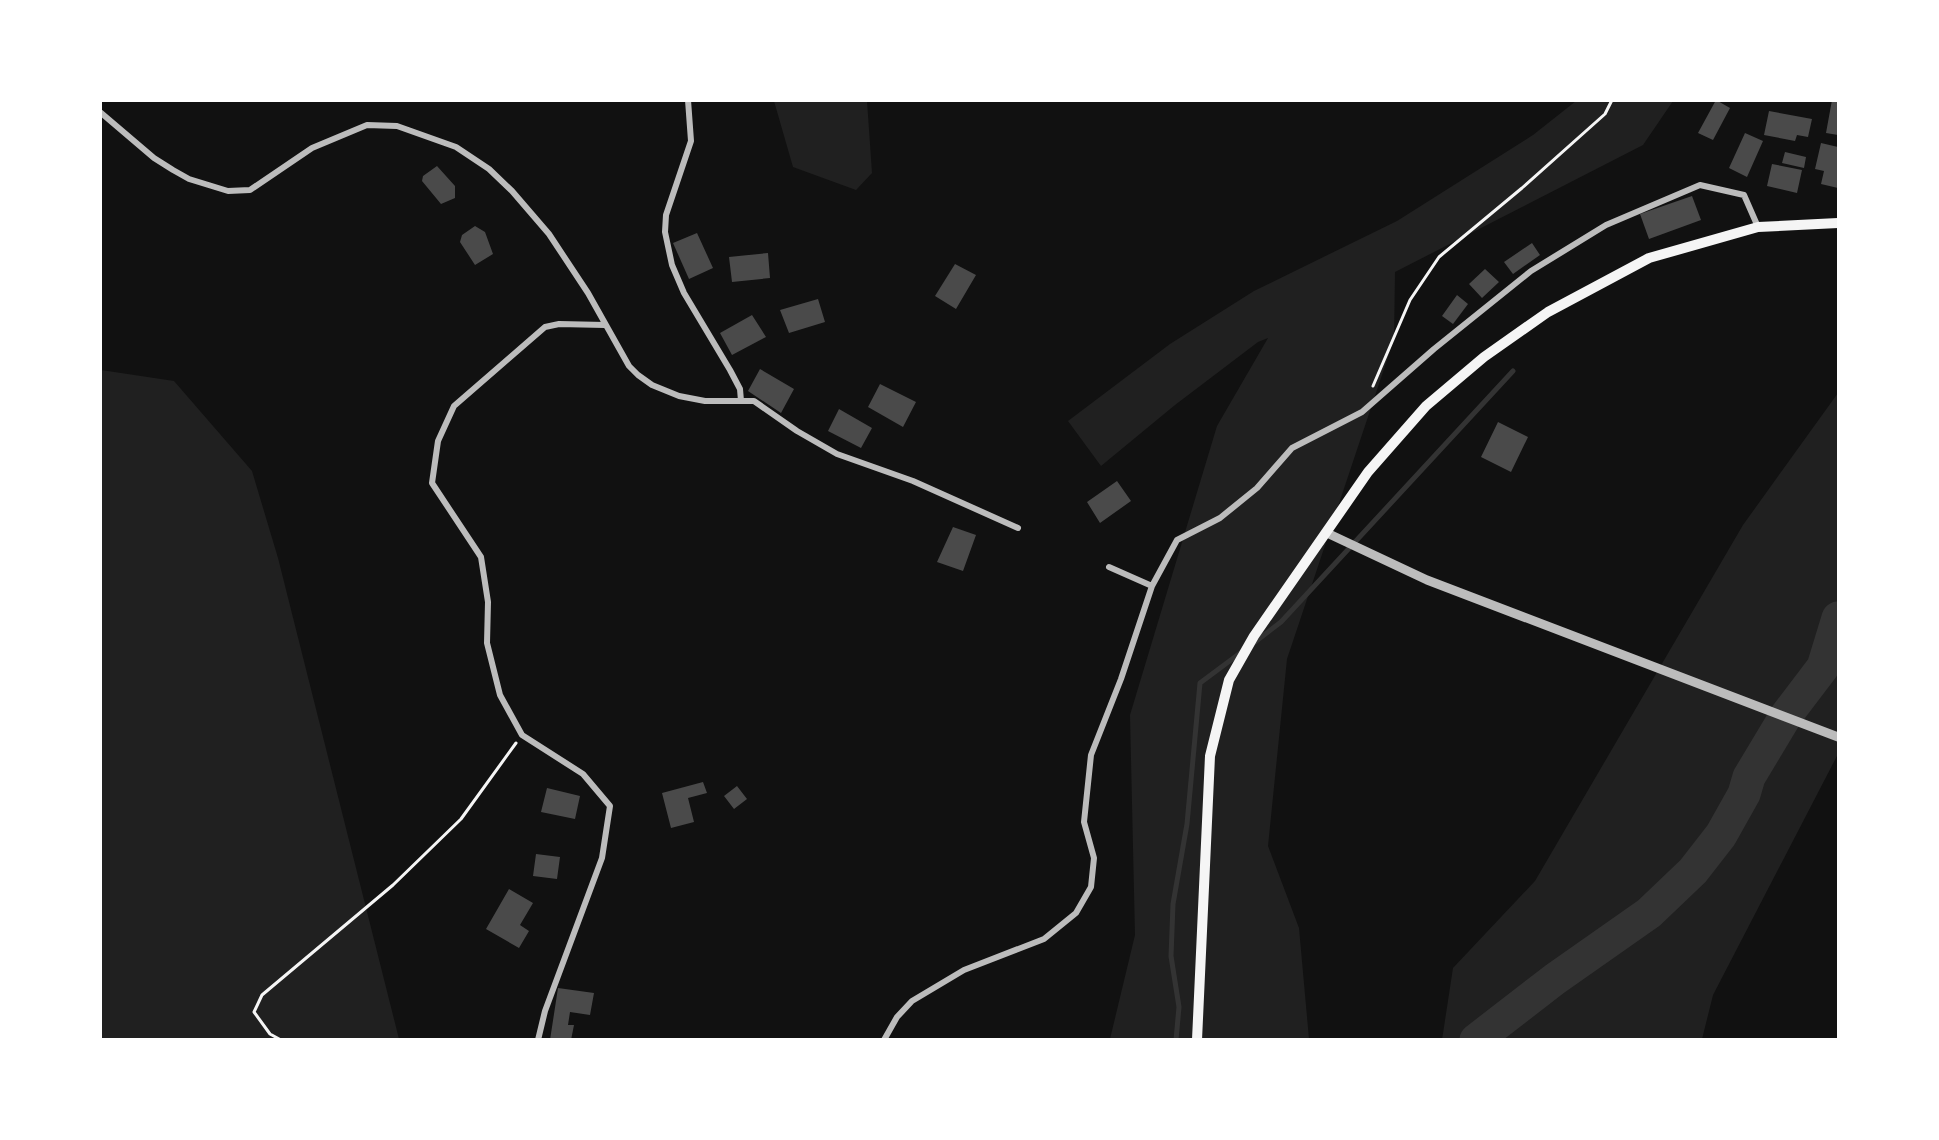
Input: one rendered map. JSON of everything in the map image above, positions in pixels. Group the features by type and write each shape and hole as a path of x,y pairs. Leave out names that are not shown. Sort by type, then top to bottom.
{"main road":[{"path":"1197,1040 1210,756 1229,681 1254,636 1368,471 1426,406 1484,357 1548,312 1649,258 1758,227 1839,223"}],"street":[{"path":"688,100 691,141 666,215 665,232 672,265 684,293 730,370 740,389 741,401"},
{"path":"100,112 154,158 173,170 228,191 250,190 312,148 367,125 397,126 456,147 489,170 512,191 549,234 574,270 629,366 652,385 679,396 705,401 754,401 837,454 913,481 1018,528"},
{"path":"884,1040 897,1017 912,1001 963,970 1044,939 1076,913 1091,887 1094,858 1084,822 1091,755 1121,679 1152,586 1177,540 1220,518 1257,488 1292,448 1362,412 1434,349 1531,271 1606,225 1700,184 1744,195 1758,227"},
{"path":"538,1040 545,1011 602,858 610,806 584,774 522,735 500,694 487,643 488,602 481,557 432,483 438,441 453,406 545,327 559,324 605,325"},
{"path":"1327,533 1427,580 1839,737"},
{"path":"1109,567 1152,586"}],"path":[{"path":"1362,412 1410,300 1439,257 1522,188 1605,114 1612,100"},
{"path":"281,1040 270,1034 254,1012 262,994 393,885 461,819 522,735"}],"shaded area":[{"path":"774,101 867,101 872,173 856,190 793,167"},
{"path":"1576,101 1673,101 1643,145 1395,272 1394,339 1287,659 1268,846 1299,928 1309,1039 1110,1039 1135,935 1130,715 1217,426 1268,338 1258,342 1175,405 1101,466 1068,421 1170,344 1254,291 1397,221 1533,135"},
{"path":"101,370 174,381 252,471 278,558 399,1039 101,1040"},
{"path":"1838,393 1838,754 1713,995 1702,1039 1442,1040 1453,968 1535,881 1743,525"}],"building":[{"path":"1716,100 1730,108 1713,140 1698,133"},
{"path":"1832,100 1838,100 1838,135 1826,133"},
{"path":"1769,111 1812,119 1808,137 1797,135 1795,141 1764,135"},
{"path":"1745,133 1763,141 1747,177 1729,168"},
{"path":"1821,143 1838,147 1838,188 1821,184 1824,171 1815,169"},
{"path":"1785,152 1806,157 1804,168 1782,163"},
{"path":"1772,164 1802,170 1797,193 1767,186"},
{"path":"437,166 455,186 455,198 441,204 422,181 423,176"},
{"path":"1692,196 1701,220 1649,239 1640,214"},
{"path":"475,226 485,232 493,254 475,265 460,242 462,235"},
{"path":"697,233 713,268 689,279 673,243"},
{"path":"1532,243 1540,255 1513,274 1504,262"},
{"path":"768,253 770,278 732,282 729,257"},
{"path":"955,264 976,275 956,309 935,296"},
{"path":"1485,269 1499,282 1482,298 1469,284"},
{"path":"1457,295 1468,304 1453,324 1442,316"},
{"path":"818,299 825,322 789,333 780,310"},
{"path":"752,315 766,337 732,355 720,333"},
{"path":"760,369 794,389 781,413 748,391"},
{"path":"880,384 916,402 903,427 868,407"},
{"path":"839,409 872,428 861,448 828,431"},
{"path":"1498,422 1528,437 1511,472 1481,457"},
{"path":"1117,481 1131,501 1100,523 1087,502"},
{"path":"953,527 976,535 963,571 937,562"},
{"path":"703,782 707,793 688,798 694,822 671,828 662,793"},
{"path":"737,786 747,799 734,809 724,796"},
{"path":"547,788 580,796 575,819 541,812"},
{"path":"536,854 560,857 557,879 533,876"},
{"path":"509,889 533,903 520,925 529,931 519,948 486,929"},
{"path":"558,988 594,993 590,1015 570,1012 568,1025 574,1025 571,1040 550,1040"}],"waterway":[{"path":"1255,642 1281,622 1513,371"},
{"path":"1476,1040 1555,979 1649,913 1693,871 1721,835 1744,794 1749,777 1785,717 1823,667 1838,618"},
{"path":"1176,1040 1179,1007 1171,956 1173,904 1187,824 1200,683 1243,651"}]}
